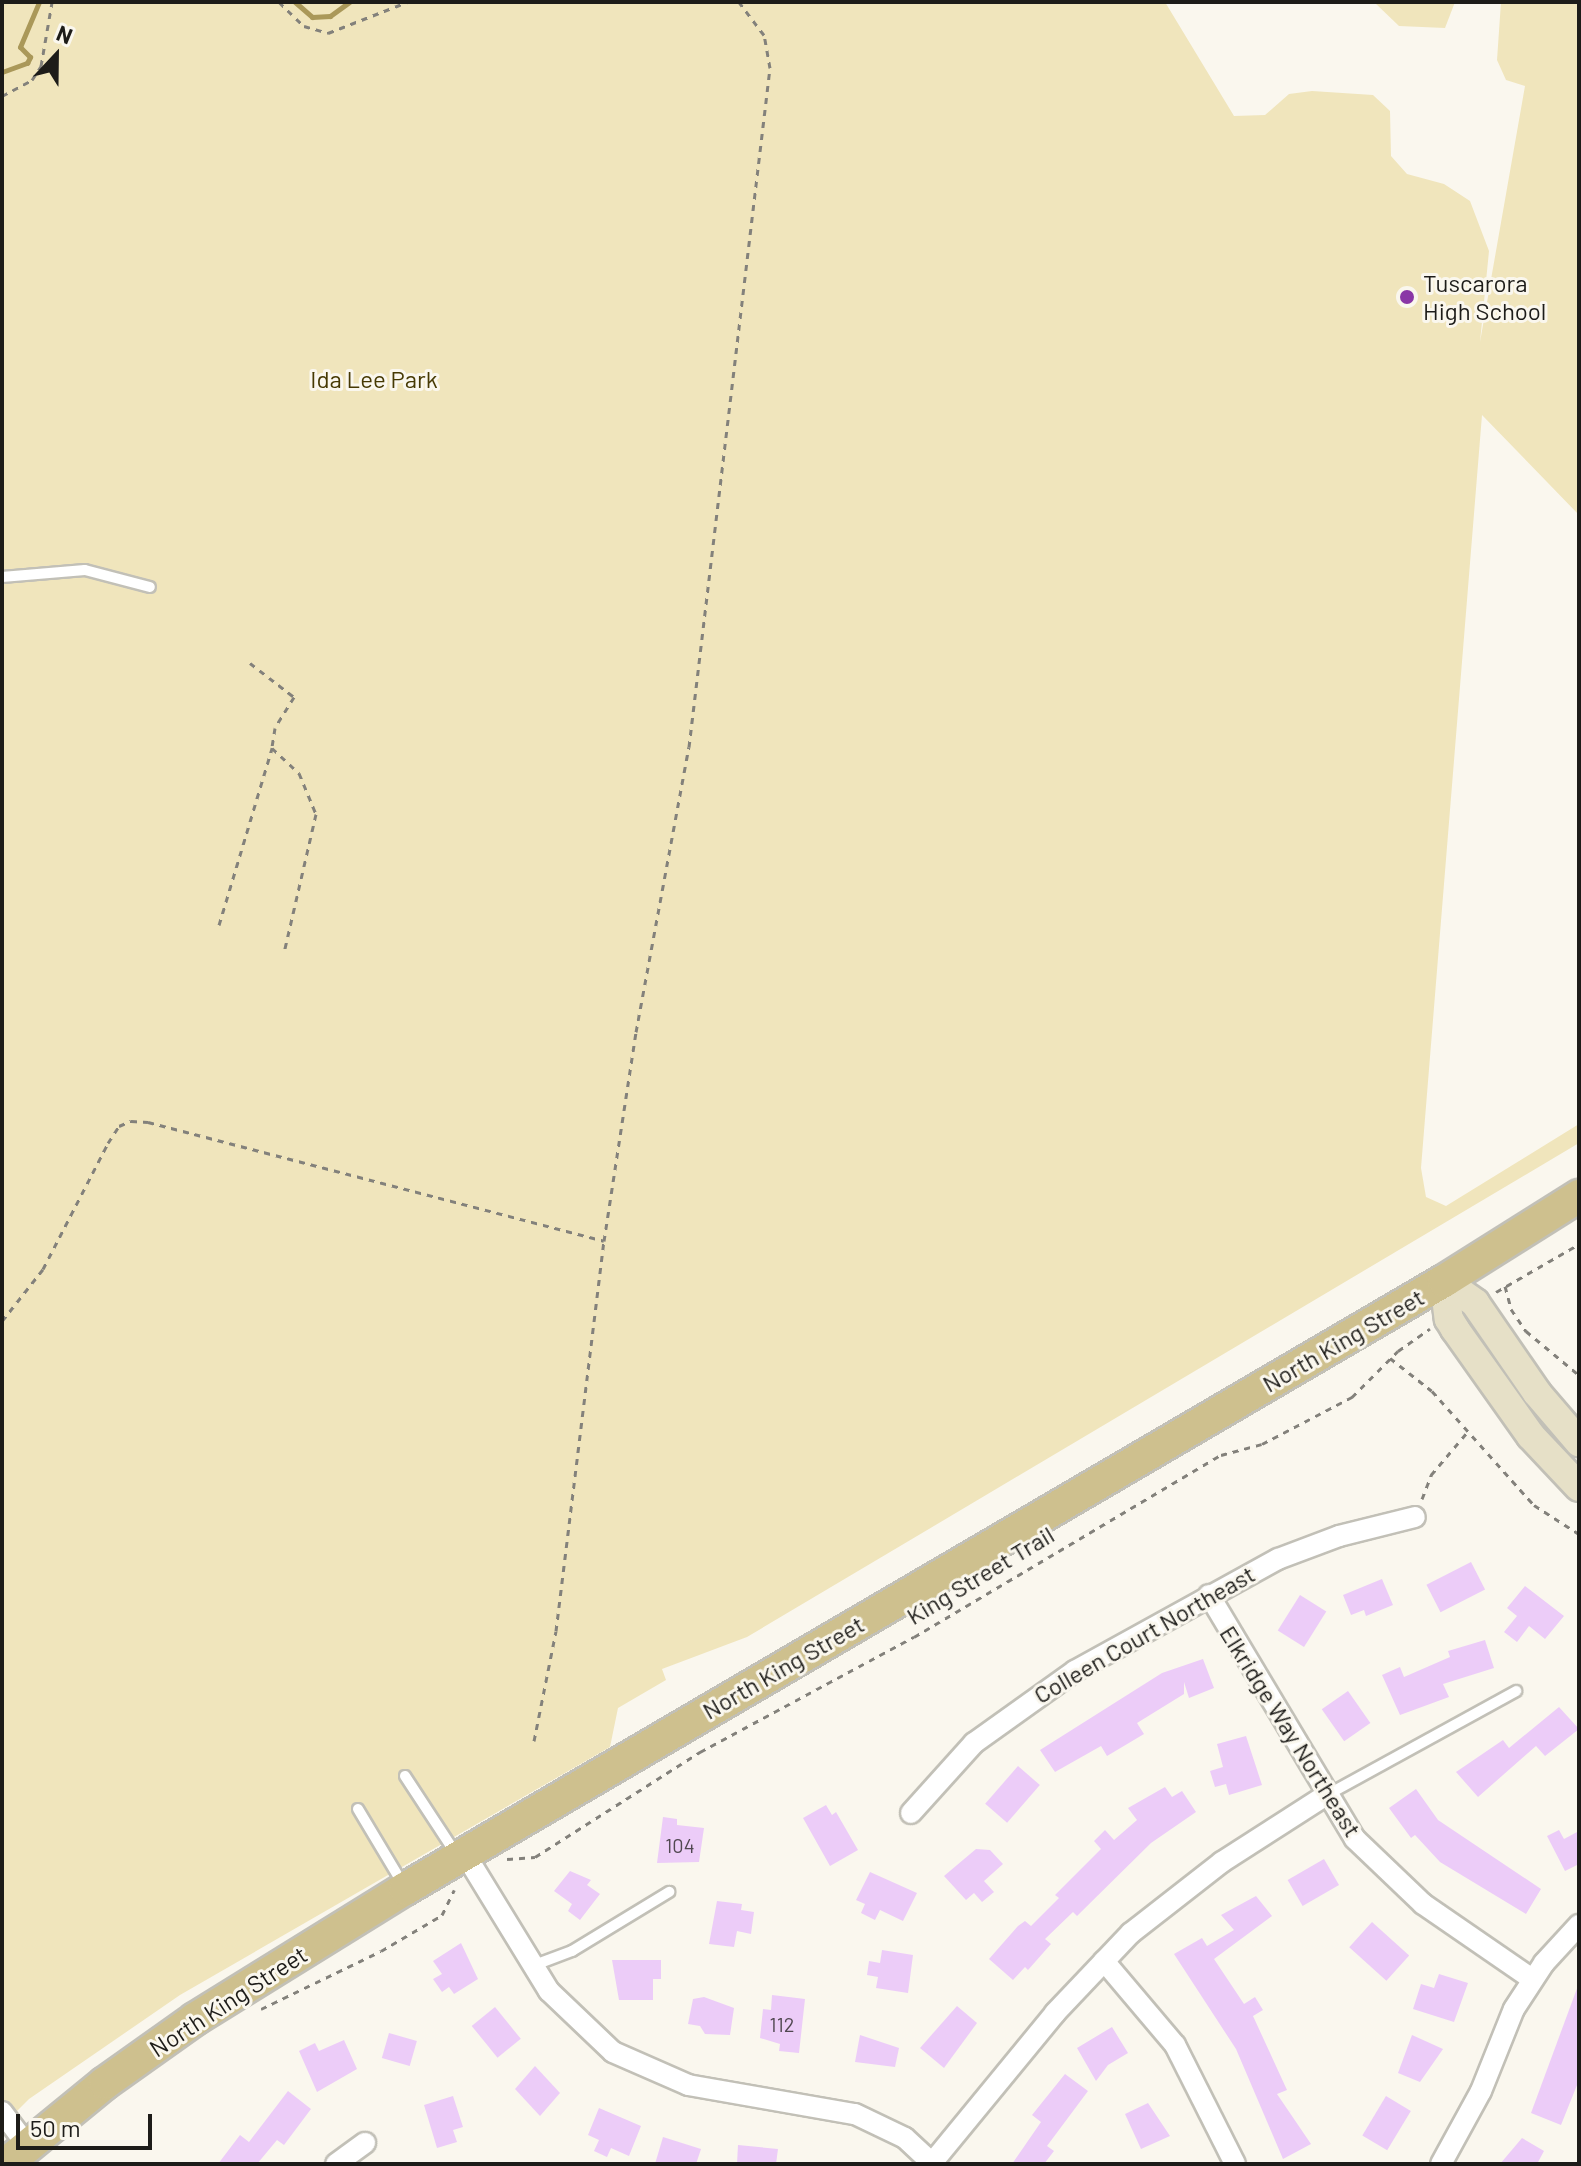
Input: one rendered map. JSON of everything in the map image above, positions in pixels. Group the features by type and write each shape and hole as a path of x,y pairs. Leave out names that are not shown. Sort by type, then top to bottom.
{"main road":[{"name":"North King Street","path":"16,2154 195,2019 405,1889 467,1861 1444,1281 1579,1196"},
{"path":"1444,1281 1475,1303 1537,1393 1579,1442"},
{"path":"1444,1281 1449,1319 1531,1436 1579,1487"}],"street":[{"name":"Colleen Court Northeast","path":"911,1813 953,1763 1020,1705 1209,1595 1307,1547 1415,1517"},
{"name":"Elkridge Way Northeast","path":"1209,1595 1325,1796 1355,1839 1389,1874 1456,1928 1532,1979"},
{"path":"467,1861 532,1966 578,2024 631,2062 688,2085 855,2114 905,2138 932,2163 1104,1961 1189,1885 1325,1796"},
{"path":"1441,2164 1532,1979 1579,1925"},
{"path":"1104,1961 1175,2045 1235,2164"},
{"path":"2,2112 16,2154"},
{"path":"336,2164 365,2143"}],"lane":[{"path":"2,577 85,570 150,587"},
{"path":"1325,1796 1419,1749 1516,1691"},
{"path":"405,1776 467,1861"},
{"path":"358,1809 405,1889"},
{"path":"532,1966 572,1951 669,1892"}],"path":[{"path":"2,96 32,80 41,66 52,2"},
{"path":"279,2 304,26 328,33 407,2"},
{"path":"534,1741 556,1631 604,1241 689,747 770,68 764,35 739,2"},
{"path":"219,925 272,748 275,728 294,697 250,663"},
{"path":"272,748 299,773 316,814 284,953"},
{"path":"2,1321 43,1269 108,1143 119,1126 131,1121 148,1122 604,1241"},
{"path":"1475,1303 1579,1244"},
{"path":"1505,1286 1511,1309 1526,1331 1579,1375"},
{"name":"King Street Trail","path":"249,2015 381,1951 442,1915 467,1861 535,1857 700,1752 914,1637 1221,1455 1262,1444 1352,1397 1390,1358 1449,1319"},
{"path":"1390,1358 1432,1391 1534,1505 1579,1534"},
{"path":"1415,1517 1431,1475 1469,1430"}],"green space":[{"name":"Ida Lee Park","path":"2,2 1165,2 1234,116 1265,115 1289,94 1312,91 1373,95 1390,111 1391,156 1407,174 1444,184 1470,201 1489,251 1480,342 1525,86 1506,80 1497,60 1501,2 1579,2 1579,515 1482,415 1421,1168 1426,1197 1446,1206 1579,1124 1579,1143 747,1637 662,1669 666,1680 618,1708 610,1747 180,1995 29,2099 2,2126"},
{"path":"1374,2 1455,2 1445,28 1399,26"}],"building":[{"path":"1471,1562 1485,1590 1441,1612 1426,1585"},
{"path":"1382,1579 1393,1605 1366,1616 1364,1610 1351,1615 1343,1595"},
{"path":"1525,1586 1564,1616 1545,1639 1529,1626 1517,1642 1504,1632 1517,1616 1507,1608"},
{"path":"1300,1595 1326,1611 1304,1647 1278,1631"},
{"path":"1485,1640 1494,1668 1443,1684 1449,1697 1400,1715 1382,1675 1400,1667 1404,1677 1450,1657 1448,1651"},
{"path":"1203,1659 1214,1688 1189,1698 1184,1682 1184,1694 1137,1723 1144,1734 1107,1756 1101,1746 1055,1772 1040,1750 1162,1673"},
{"path":"1348,1691 1370,1723 1344,1741 1322,1709"},
{"path":"1559,1707 1579,1729 1545,1756 1536,1746 1478,1797 1456,1772 1503,1740 1509,1748"},
{"path":"1246,1736 1262,1785 1229,1795 1226,1784 1215,1787 1210,1771 1223,1767 1217,1744"},
{"path":"1018,1766 1040,1785 1007,1823 985,1804"},
{"path":"1165,1787 1172,1797 1182,1791 1196,1812 1151,1843 1077,1916 1073,1912 1045,1939 1051,1944 1028,1970 1025,1967 1013,1980 989,1959 1018,1926 1025,1921 1031,1926 1059,1898 1055,1895 1101,1849 1094,1841 1105,1830 1114,1840 1137,1820 1128,1808"},
{"path":"1416,1789 1438,1820 1541,1889 1526,1914 1440,1862 1415,1835 1411,1838 1389,1808"},
{"path":"826,1805 832,1815 836,1812 858,1850 830,1866 803,1818"},
{"path":"663,1817 677,1819 677,1825 704,1828 699,1862 657,1863"},
{"path":"1559,1830 1564,1839 1579,1831 1579,1864 1565,1871 1547,1836"},
{"path":"976,1849 990,1850 1003,1864 984,1881 994,1892 982,1902 974,1893 966,1900 944,1876"},
{"path":"1324,1859 1339,1885 1303,1906 1288,1880"},
{"path":"570,1871 591,1880 587,1885 600,1894 580,1920 568,1911 572,1904 554,1891"},
{"path":"870,1872 917,1893 903,1921 880,1910 875,1920 861,1913 865,1904 856,1900"},
{"path":"1256,1896 1272,1916 1214,1959 1244,2004 1255,1997 1263,2010 1253,2016 1287,2090 1277,2094 1311,2144 1283,2159 1236,2049 1174,1954 1202,1938 1207,1946 1234,1930 1221,1915"},
{"path":"717,1901 742,1904 741,1910 754,1912 751,1934 737,1931 734,1947 709,1944"},
{"path":"1372,1922 1409,1955 1386,1981 1349,1947"},
{"path":"461,1943 478,1979 454,1994 449,1987 442,1992 433,1979 442,1974 433,1961"},
{"path":"882,1950 913,1955 908,1993 876,1988 878,1977 867,1975 869,1961 880,1963"},
{"path":"612,1960 661,1960 661,1979 653,1979 653,2000 619,2000"},
{"path":"1439,1974 1468,1983 1454,2022 1413,2009 1421,1984 1434,1988"},
{"path":"1579,1983 1579,2080 1561,2125 1531,2113"},
{"path":"772,1995 805,1999 799,2053 779,2051 780,2044 760,2038 763,2009 771,2010"},
{"path":"704,1997 734,2008 730,2035 705,2034 700,2026 688,2024 693,1999"},
{"path":"957,2006 977,2023 944,2068 920,2048"},
{"path":"495,2007 521,2039 497,2058 472,2026"},
{"path":"1112,2027 1128,2053 1108,2065 1096,2081 1077,2048"},
{"path":"389,2033 417,2041 410,2066 382,2058"},
{"path":"860,2035 899,2048 895,2067 855,2062"},
{"path":"1412,2035 1443,2049 1420,2082 1398,2073"},
{"path":"344,2040 357,2069 317,2092 299,2051 315,2043 319,2051"},
{"path":"535,2066 560,2093 540,2116 515,2089"},
{"path":"1065,2074 1088,2091 1047,2146 1054,2151 1044,2164 1012,2164 1041,2122 1032,2115"},
{"path":"288,2091 311,2109 284,2145 277,2140 257,2164 218,2164 240,2135 249,2142"},
{"path":"453,2096 463,2127 453,2130 457,2142 437,2148 424,2105"},
{"path":"1386,2096 1411,2111 1387,2150 1362,2135"},
{"path":"1148,2103 1170,2136 1141,2149 1125,2114"},
{"path":"599,2108 641,2126 629,2156 611,2148 607,2157 594,2151 599,2140 588,2135"},
{"path":"663,2137 701,2149 696,2164 655,2164"},
{"path":"1522,2138 1544,2151 1537,2164 1500,2164"},
{"path":"738,2145 778,2149 776,2164 737,2164"}],"waterway":[{"path":"2,72 27,63 30,57 20,47 39,2"},
{"path":"295,2 312,17 330,16 349,2"}],"place":[{"name":"Tuscarora High School","path":"1407,297"}]}
